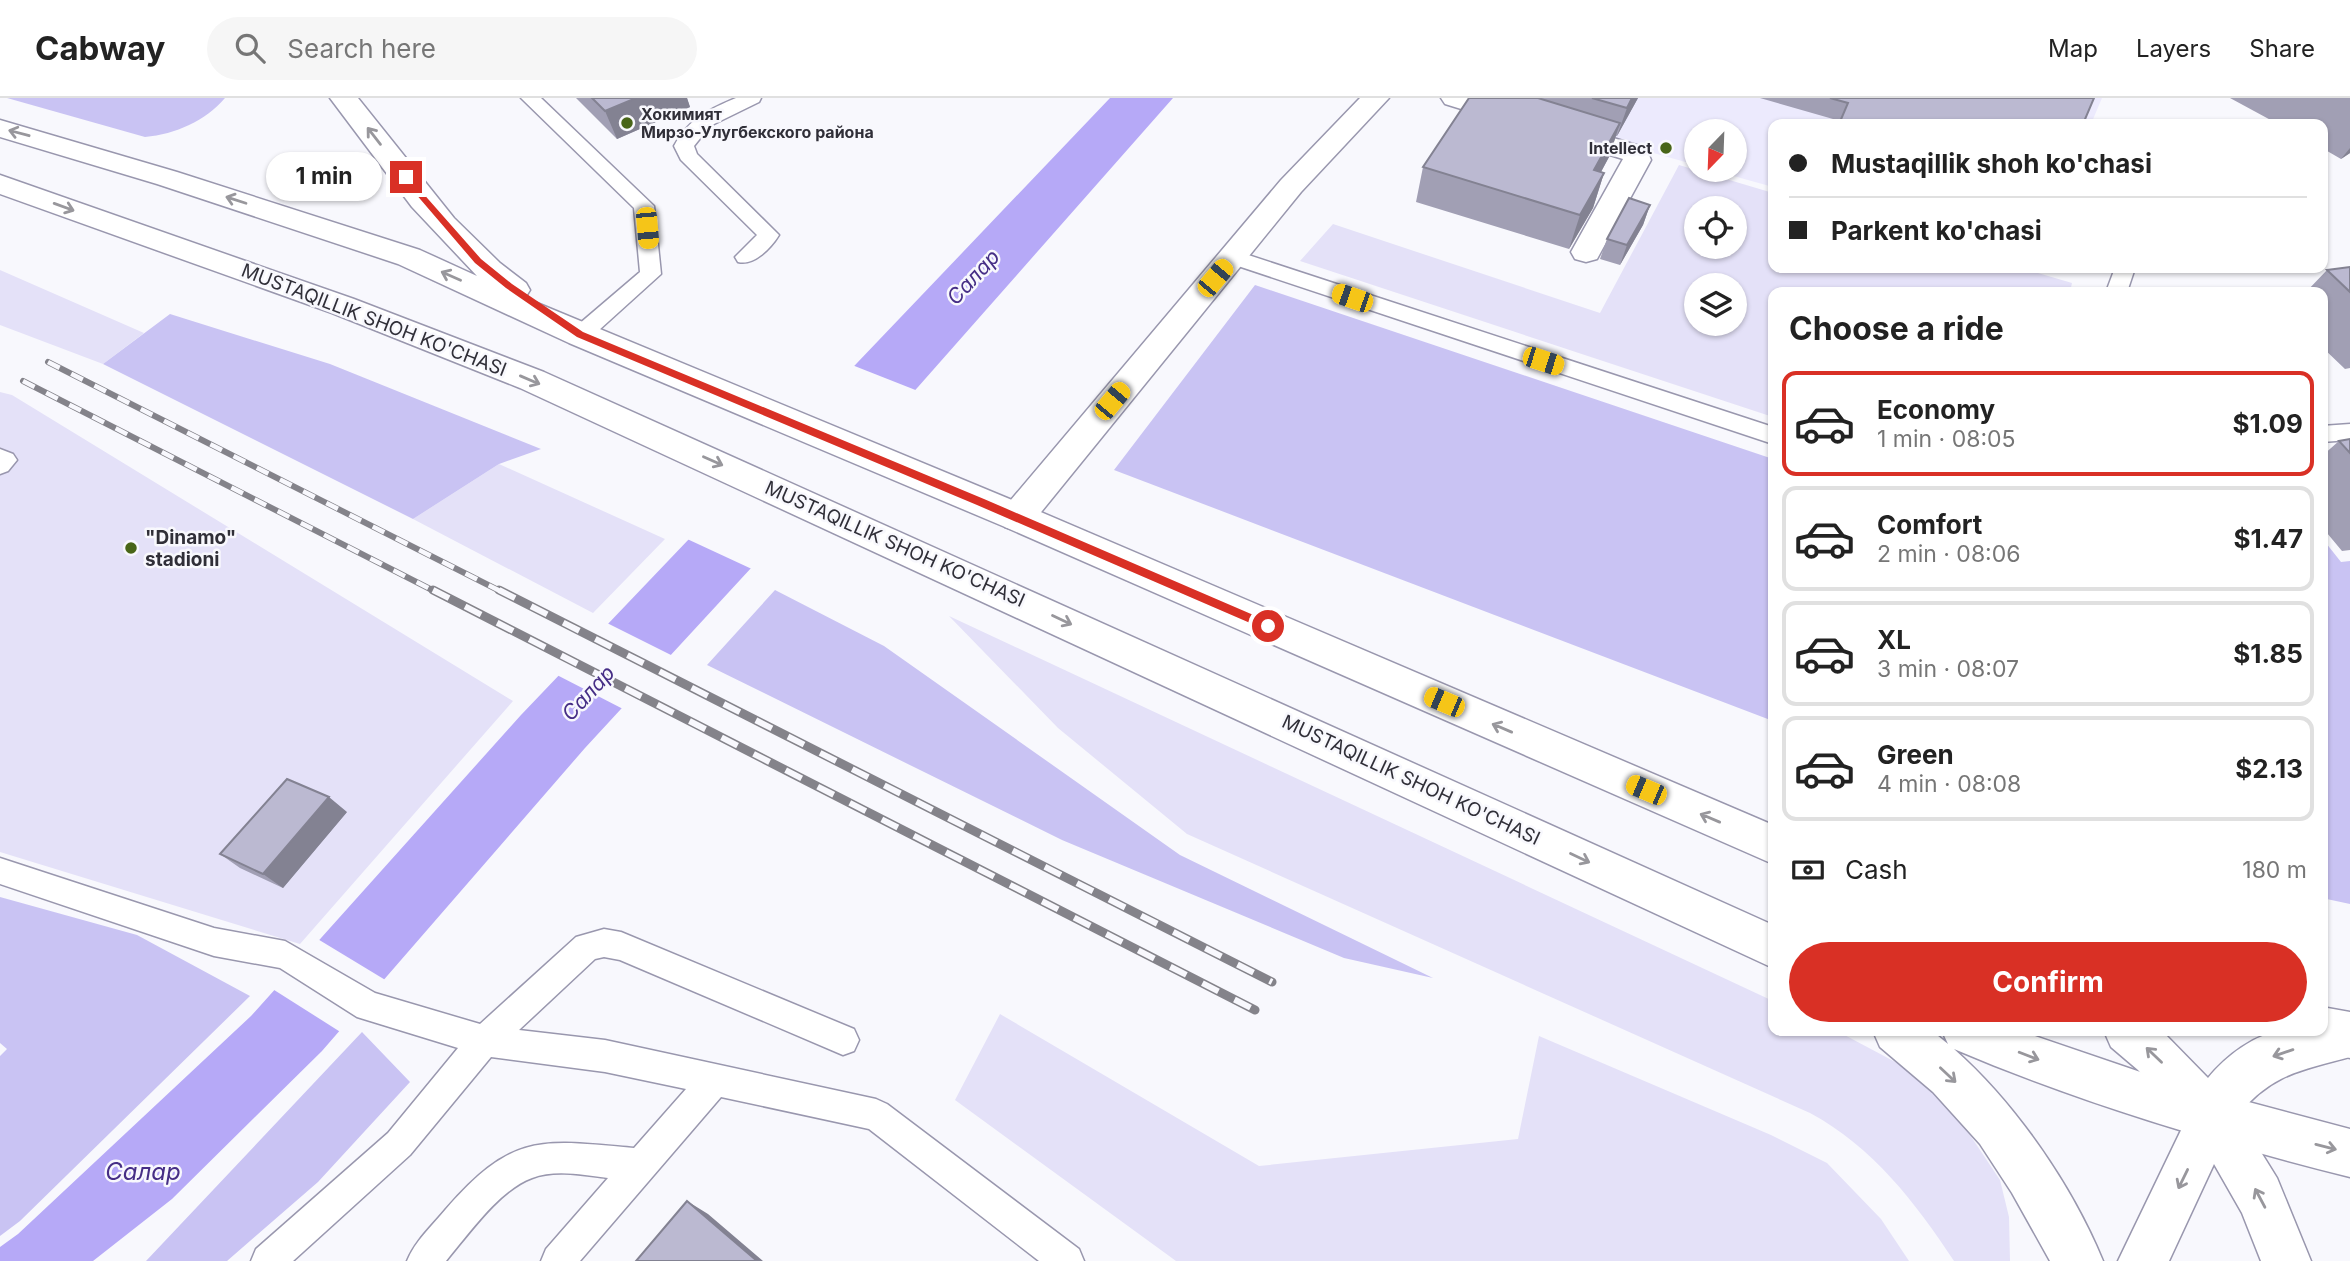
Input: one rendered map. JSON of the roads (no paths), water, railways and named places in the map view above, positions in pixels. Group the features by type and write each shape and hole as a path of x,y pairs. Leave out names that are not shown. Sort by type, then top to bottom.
{"main road":[{"path":"344,98 437,216 478,261 580,335"},
{"path":"1017,517 1291,186 1375,98"},
{"path":"1455,98 1636,154 1637,160 1586,252"},
{"path":"0,128 167,178 409,257 580,335 1017,517 1768,843"},
{"name":"MUSTAQILLIK SHOH KO'CHASI","path":"0,184 343,306 532,380 1768,945"},
{"path":"2143,1261 2231,1085 2256,1063 2340,1033"},
{"path":"1902,1036 1945,1072 1996,1127 2034,1183 2078,1261"},
{"path":"1979,1036 2130,1092 2213,1118 2350,1153"},
{"path":"2132,1036 2172,1073 2213,1118 2263,1202 2275,1227 2286,1261"}],"lane":[{"path":"530,98 644,206 651,274 580,335"},
{"path":"745,257 769,235 688,156 684,146 687,135 706,119 752,98"},
{"path":"1233,257 1768,434"},
{"path":"2328,434 2350,432"},
{"path":"0,458 5,460 0,465"},
{"path":"0,871 214,942 285,955 368,1006 484,1041 606,1056 876,1115 1067,1261"},
{"path":"268,1261 399,1144 484,1041 587,947 604,943 621,946 843,1040"},
{"path":"558,1261 716,1079"},
{"path":"424,1261 492,1185 514,1168 548,1157 641,1165"}],"water":[{"name":"Салар","path":"1110,98 1173,98 918,387 585,748 322,1051 172,1199 93,1261 0,1261 0,1247 18,1234 251,1016 521,715"}],"railway":[{"path":"48,362 502,592"},
{"path":"23,381 436,592"},
{"path":"433,590 1255,1010"},
{"path":"499,590 1272,982"}],"place":[{"name":"Хокимият Мирзо-Улугбекского района","path":"627,123"},
{"name":"Intellect","path":"1666,148"},
{"name":"\"Dinamo\" stadioni","path":"131,548"}]}
